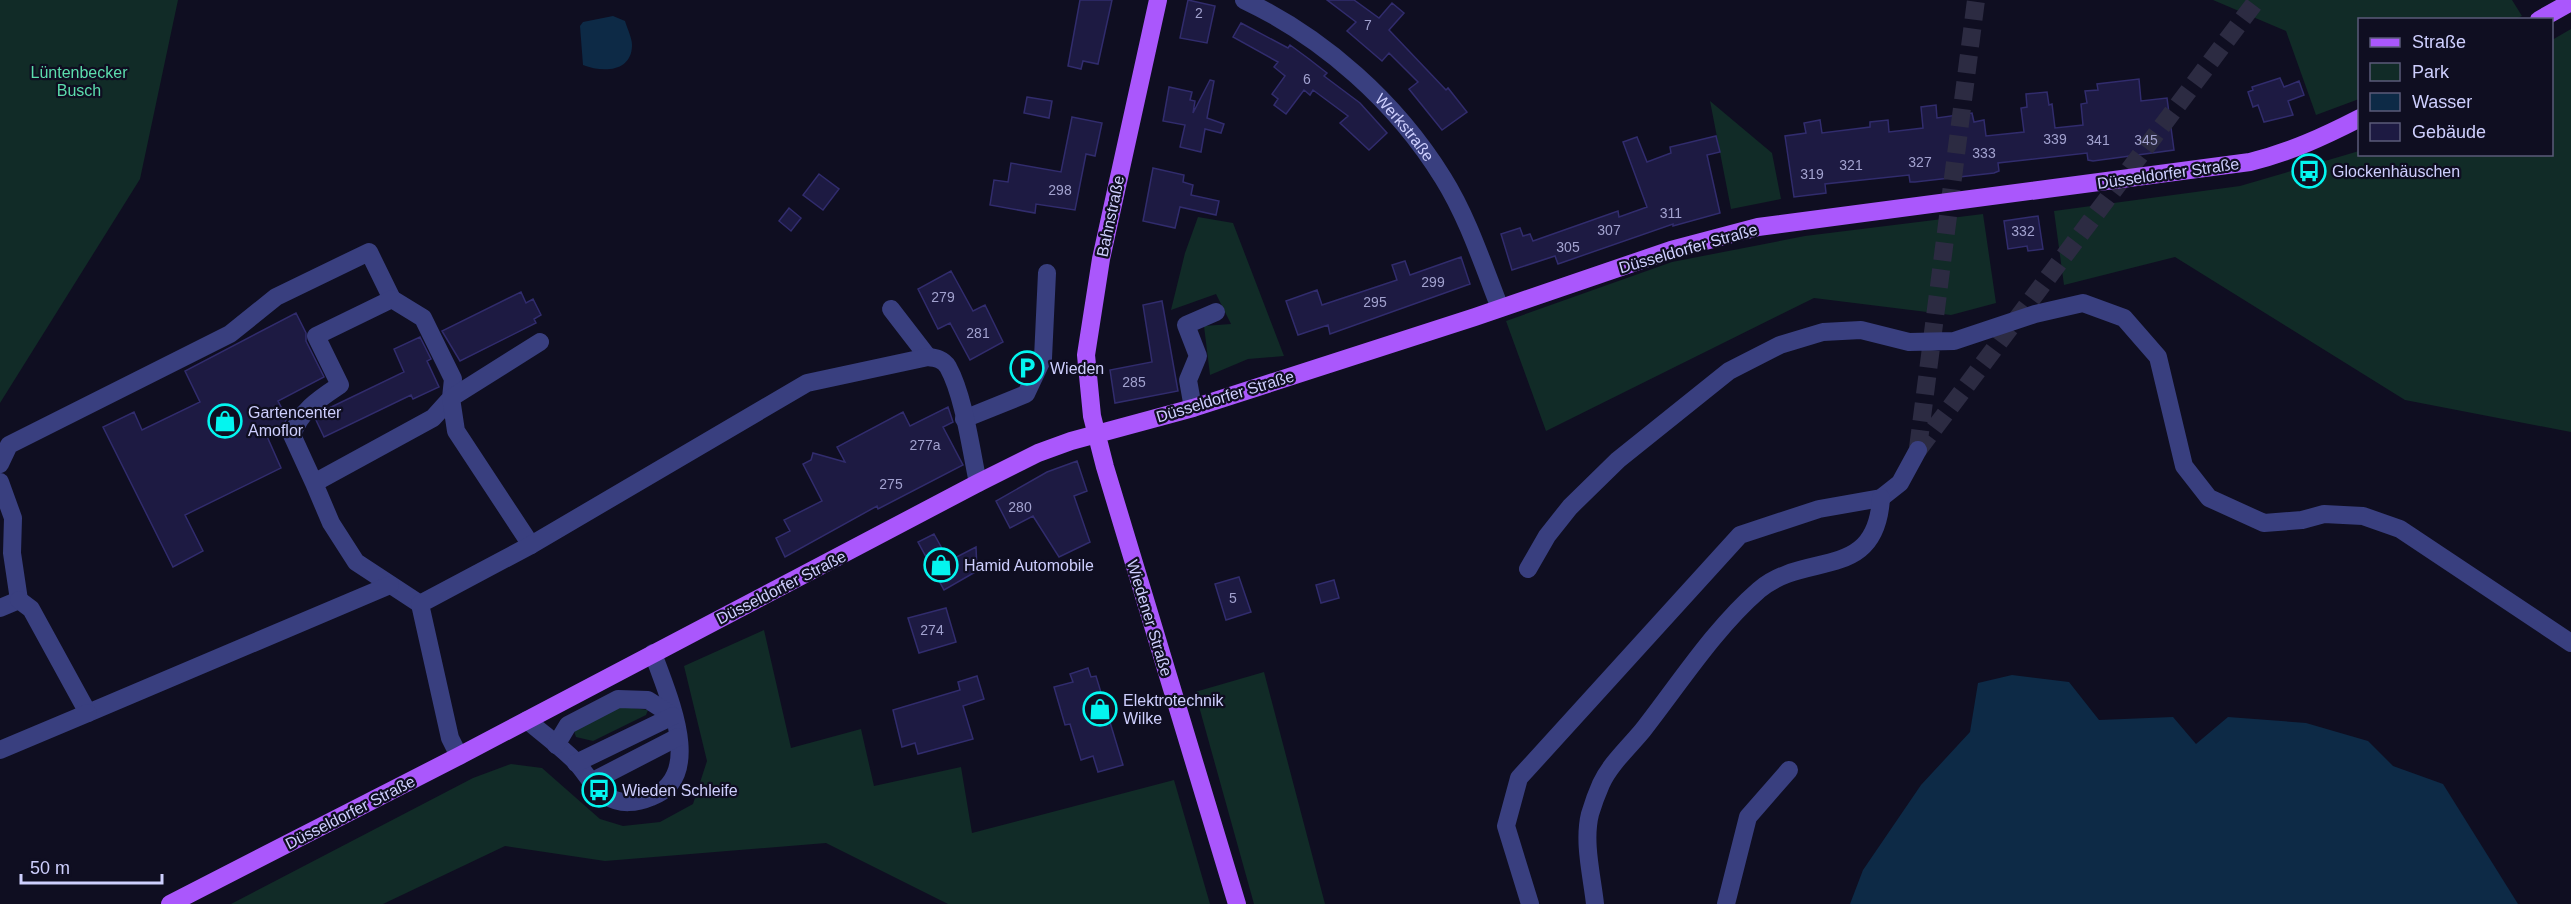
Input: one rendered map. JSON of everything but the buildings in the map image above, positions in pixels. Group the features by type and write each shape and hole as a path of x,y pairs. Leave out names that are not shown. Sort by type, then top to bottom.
{"main road":[{"name":"Bahnstraße","path":"1096,435 1086,355 1101,259 1158,0"},
{"path":"2543,18 2571,2"},
{"name":"Düsseldorfer Straße","path":"170,904 459,756 1038,453 1193,408 1671,250 1758,227 2250,162 2310,144 2358,119"},
{"name":"Wiedener Straße","path":"1096,435 1236,904"}],"street":[{"name":"Werkstraße","path":"1244,0 1274,14 1329,52 1375,92 1418,142 1444,179 1466,224 1500,308"},
{"path":"0,464 9,446 230,334 276,297 369,252 392,299 423,318 453,379 452,398 456,431 531,545"},
{"path":"964,418 1026,394 1043,358 1047,273"},
{"path":"392,299 316,336 340,385 314,402 297,421 292,435 331,522 356,562 420,604 450,738 459,756"},
{"path":"1528,569 1547,536 1570,507 1618,460 1729,371 1780,345 1823,332 1861,330 1910,342 1954,341 2035,314 2083,303 2124,318 2158,357 2184,466 2209,498 2264,523 2302,520 2324,514 2362,516 2400,529 2571,643"},
{"path":"891,309 928,357"},
{"path":"1193,408 1188,380 1198,356 1186,325 1216,312"},
{"path":"315,483 433,418 452,398 540,342"},
{"path":"420,604 531,545 807,383 928,357 939,359 947,366 964,418 978,483"},
{"path":"1530,904 1506,826 1520,778 1740,535 1819,509 1881,498 1900,483 1918,450"},
{"path":"0,482 13,518 12,553 19,600 31,609 88,713"},
{"path":"1595,904 1589,853 1590,815 1601,782 1714,639 1760,589 1797,570 1827,564 1855,553 1871,540 1880,520 1881,498"},
{"path":"0,750 390,585"},
{"path":"0,608 19,600"},
{"path":"527,720 576,763 606,796 620,802 640,802 657,795 670,784 679,769 682,751 653,653"},
{"path":"556,745 568,725 618,699 648,700 673,716"},
{"path":"576,763 673,716"},
{"path":"591,782 678,737"},
{"path":"1726,904 1748,817 1789,770"}],"green space":[{"name":"Lüntenbecker Busch","path":"0,0 178,0 140,179 0,403"},
{"path":"2213,0 2512,0 2522,16 2518,18 2358,18 2358,99 2316,115 2286,31"},
{"path":"2571,29 2571,432 2405,400 2175,257 2064,285 2054,211 2240,186 2358,151 2358,156 2553,156 2553,39"},
{"path":"1710,101 1772,153 1781,199 1731,209"},
{"path":"1983,214 1996,303 1951,315 1814,298 1546,431 1506,321 1672,262 1805,236"},
{"path":"1198,217 1233,223 1284,356 1248,359 1210,375 1204,326 1231,324 1216,294 1171,310 1185,253"},
{"path":"764,630 791,748 861,729 874,786 961,767 972,833 1174,780 1210,904 948,904 826,843 605,861 505,846 383,904 231,904 473,778 511,764 542,768 600,819 623,826 660,822 693,804 707,761 684,666"},
{"path":"1264,672 1325,904 1254,904 1195,692"},
{"path":"624,707 648,710 646,715 593,741 576,737 573,728 613,709"}],"water":[{"path":"613,16 625,21 630,36 631,54 627,61 615,68 607,69 583,65 580,26 583,22"},
{"path":"2012,675 2069,682 2099,720 2173,717 2196,744 2228,717 2306,723 2368,741 2393,766 2443,784 2518,904 1850,904 1863,870 1921,785 1970,732 1978,683"}],"tunnel":[{"path":"1918,448 1976,0"},
{"path":"1918,450 2257,0"}],"place":[{"name":"Glockenhäuschen","path":"2309,171"},
{"name":"Wieden","path":"1027,368"},
{"name":"Gartencenter Amoflor","path":"225,421"},
{"name":"Hamid Automobile","path":"941,565"},
{"name":"Elektrotechnik Wilke","path":"1100,709"},
{"name":"Wieden Schleife","path":"599,790"}]}
